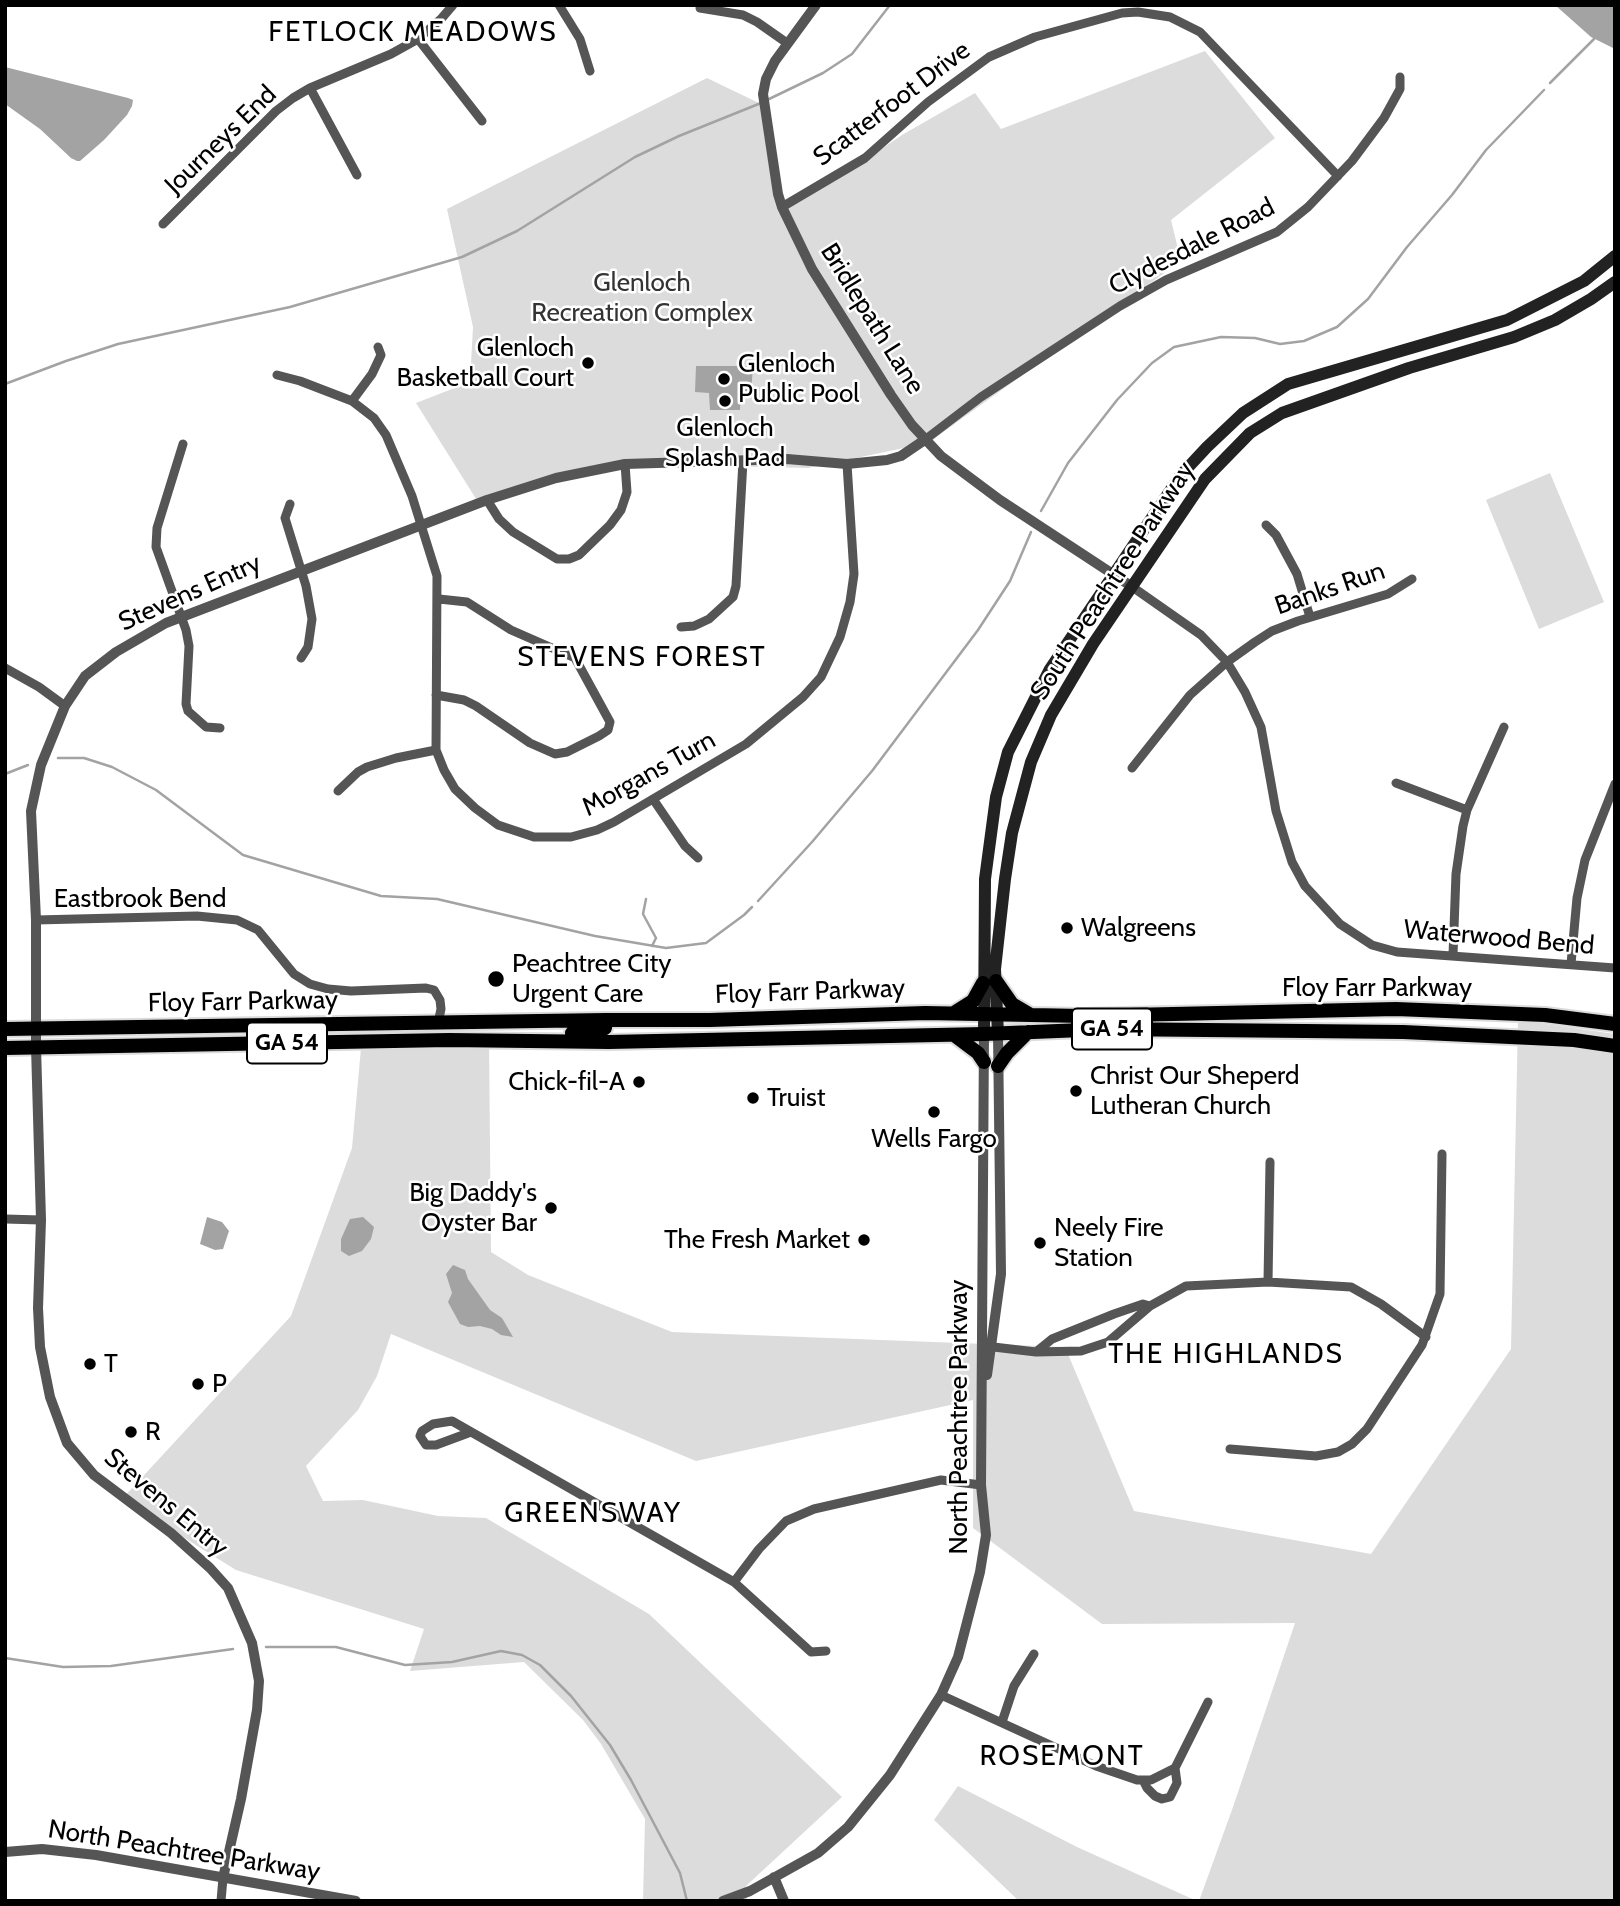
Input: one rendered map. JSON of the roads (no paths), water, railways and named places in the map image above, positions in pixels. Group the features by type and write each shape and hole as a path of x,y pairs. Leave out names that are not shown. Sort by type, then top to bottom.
{"main road":[{"name":"South Peachtree Parkway","path":"991,1034 985,879 998,786 1019,727 1050,669 1180,476 1243,413 1288,384 1507,320 1584,281 1615,256"},
{"name":"South Peachtree Parkway","path":"990,982 1010,845 1031,762 1051,715 1093,644 1205,479 1250,433 1282,413 1409,368 1514,337 1555,320 1615,282"},
{"path":"954,1013 972,1001 990,982 1012,1004 1030,1015"},
{"name":"Floy Farr Parkway","path":"5,1029 710,1020 954,1013 1030,1015 1396,1009 1545,1015 1615,1024"},
{"path":"538,1041 549,1033 600,1031 605,1028 606,1020"},
{"path":"609,1042 631,1028 698,1027 710,1020"},
{"name":"Floy Farr Parkway","path":"5,1048 449,1040 609,1042 1107,1029 1390,1032 1574,1040 1615,1046"},
{"path":"954,1035 991,1064 1007,1053 1028,1032"}],"street":[{"name":"Journeys End","path":"163,224 276,111 310,88 391,54 418,39 442,19 453,5"},
{"path":"559,5 580,39 590,71"},
{"name":"Bridlepath Lane","path":"816,5 787,43 766,79 764,105 782,207 812,270 891,395 912,425 941,456 967,477 1131,586"},
{"path":"700,8 743,15 787,43"},
{"name":"Scatterfoot Drive","path":"782,207 864,158 928,102 989,57 1035,37 1122,13 1138,12 1170,17 1200,32 1338,176"},
{"path":"418,39 482,121"},
{"name":"Clydesdale Road","path":"926,439 991,390 1120,306 1166,280 1277,232 1308,207 1338,176 1384,118 1400,89 1400,77"},
{"path":"310,88 357,175"},
{"path":"277,375 352,401 372,374 381,355 378,347"},
{"name":"Morgans Turn","path":"352,401 374,418 395,453 438,576 436,750 456,789 475,808 498,825 534,838 558,838 586,833 614,822 746,744 803,696 821,677 840,637 850,602 854,574 846,464"},
{"name":"Stevens Entry","path":"223,1878 257,1710 259,1681 252,1643 228,1588 210,1568 171,1533 94,1475 67,1443 50,1398 40,1346 38,1308 41,1220 36,1047 36,920 31,811 41,765 65,706 85,676 116,652 181,616 487,499 556,478 625,464 787,459 846,464 901,456 926,439"},
{"path":"183,444 155,536 159,560 181,616 189,646 186,704 188,711 206,727 220,728"},
{"path":"681,627 694,626 709,619 733,597 736,586 743,461"},
{"path":"487,499 499,519 513,532 557,559 569,559 584,550 610,525 621,510 627,492 625,464"},
{"path":"290,504 285,518 310,603 312,619 308,648 301,658"},
{"path":"1266,525 1276,535 1297,574 1310,617"},
{"name":"Banks Run","path":"1132,768 1189,695 1227,662 1272,631 1388,594 1412,579"},
{"name":"Waterwood Bend","path":"1131,586 1201,635 1227,662 1261,727 1276,811 1286,849 1304,886 1340,924 1373,945 1397,952 1615,968"},
{"path":"436,695 464,700 530,743 555,754 567,752 599,736 608,730 610,722 575,658 511,630 467,602 439,599"},
{"path":"5,668 39,687 65,706"},
{"path":"1453,956 1456,874 1467,810 1504,727"},
{"path":"338,791 367,767 436,750"},
{"path":"1396,783 1467,810"},
{"path":"1571,964 1577,898 1585,860 1615,785"},
{"path":"653,799 685,846 698,858"},
{"name":"Eastbrook Bend","path":"36,920 197,916 237,920 258,930 294,974 310,984 351,991 434,990 440,1000 438,1023"},
{"name":"North Peachtree Parkway","path":"723,1901 750,1891 818,1853 848,1827 890,1775 941,1695 958,1657 980,1572 986,1535 981,1485 981,1412 986,1347 984,1140 991,1034"},
{"name":"North Peachtree Parkway","path":"986,1347 1001,1274 999,1139 991,1064"},
{"path":"984,1140 999,1139"},
{"path":"1230,1449 1316,1456 1338,1452 1352,1444 1367,1429 1426,1337 1440,1294 1442,1154"},
{"path":"1268,1282 1270,1161"},
{"path":"5,1219 41,1220"},
{"path":"986,1347 1037,1352 1081,1351 1108,1342 1150,1306 1186,1286 1268,1282 1351,1287 1381,1304 1426,1337"},
{"path":"1037,1352 1052,1339 1085,1325 1143,1304 1150,1306"},
{"path":"471,1432 426,1446 420,1436 422,1431 433,1424 452,1421 734,1582 811,1652 825,1651"},
{"path":"734,1582 759,1549 786,1521 814,1509 941,1480 981,1485"},
{"path":"1002,1722 1014,1686 1034,1654"},
{"path":"941,1695 1122,1777 1151,1780 1175,1768"},
{"path":"1143,1780 1155,1796 1162,1799 1170,1797 1177,1783 1175,1768 1208,1702"},
{"name":"North Peachtree Parkway","path":"5,1852 43,1849 96,1855 356,1901"},
{"path":"774,1877 784,1901"},
{"path":"221,1901 223,1878"}],"waterway":[{"path":"767,100 823,73 852,54 890,5"},
{"path":"1550,83 1594,39"},
{"path":"1041,511 1068,463 1117,400 1152,363 1174,347 1221,337 1255,338 1280,344 1304,341 1337,327 1368,299 1486,150 1544,90"},
{"path":"5,384 118,344 290,307 462,257 517,231 635,157 761,103"},
{"path":"758,901 872,771 978,630 1010,581 1031,532"},
{"path":"58,758 84,758 112,767 156,790 243,855 381,896 437,899 595,936 666,948 706,943 752,907"},
{"path":"5,774 28,765"},
{"path":"646,899 643,914 656,938 652,946"},
{"path":"266,1647 336,1647 405,1665 452,1662 501,1651 522,1655 540,1665 571,1696 610,1745 680,1873 687,1901"},
{"path":"5,1658 63,1667 111,1666 233,1649"}],"place":[{"name":"Glenloch Basketball Court","path":"588,363"},
{"name":"Glenloch Public Pool","path":"724,379"},
{"name":"Glenloch Splash Pad","path":"725,401"},
{"name":"Walgreens","path":"1067,928"},
{"name":"Peachtree City Urgent Care","path":"496,979"},
{"name":"Chick-fil-A","path":"639,1082"},
{"name":"Christ Our Sheperd Lutheran Church","path":"1076,1091"},
{"name":"Truist","path":"753,1098"},
{"name":"Wells Fargo","path":"934,1112"},
{"name":"Big Daddy's Oyster Bar","path":"551,1208"},
{"name":"The Fresh Market","path":"864,1240"},
{"name":"Neely Fire Station","path":"1040,1243"},
{"name":"T","path":"90,1364"},
{"name":"P","path":"198,1384"},
{"name":"R","path":"131,1432"}],"district":[{"name":"FETLOCK MEADOWS","path":"413,33"},
{"name":"STEVENS FOREST","path":"642,658"},
{"name":"THE HIGHLANDS","path":"1226,1355"},
{"name":"GREENSWAY","path":"593,1514"},
{"name":"ROSEMONT","path":"1062,1757"}],"park label":[{"name":"Glenloch Recreation Complex","path":"642,298"}]}
